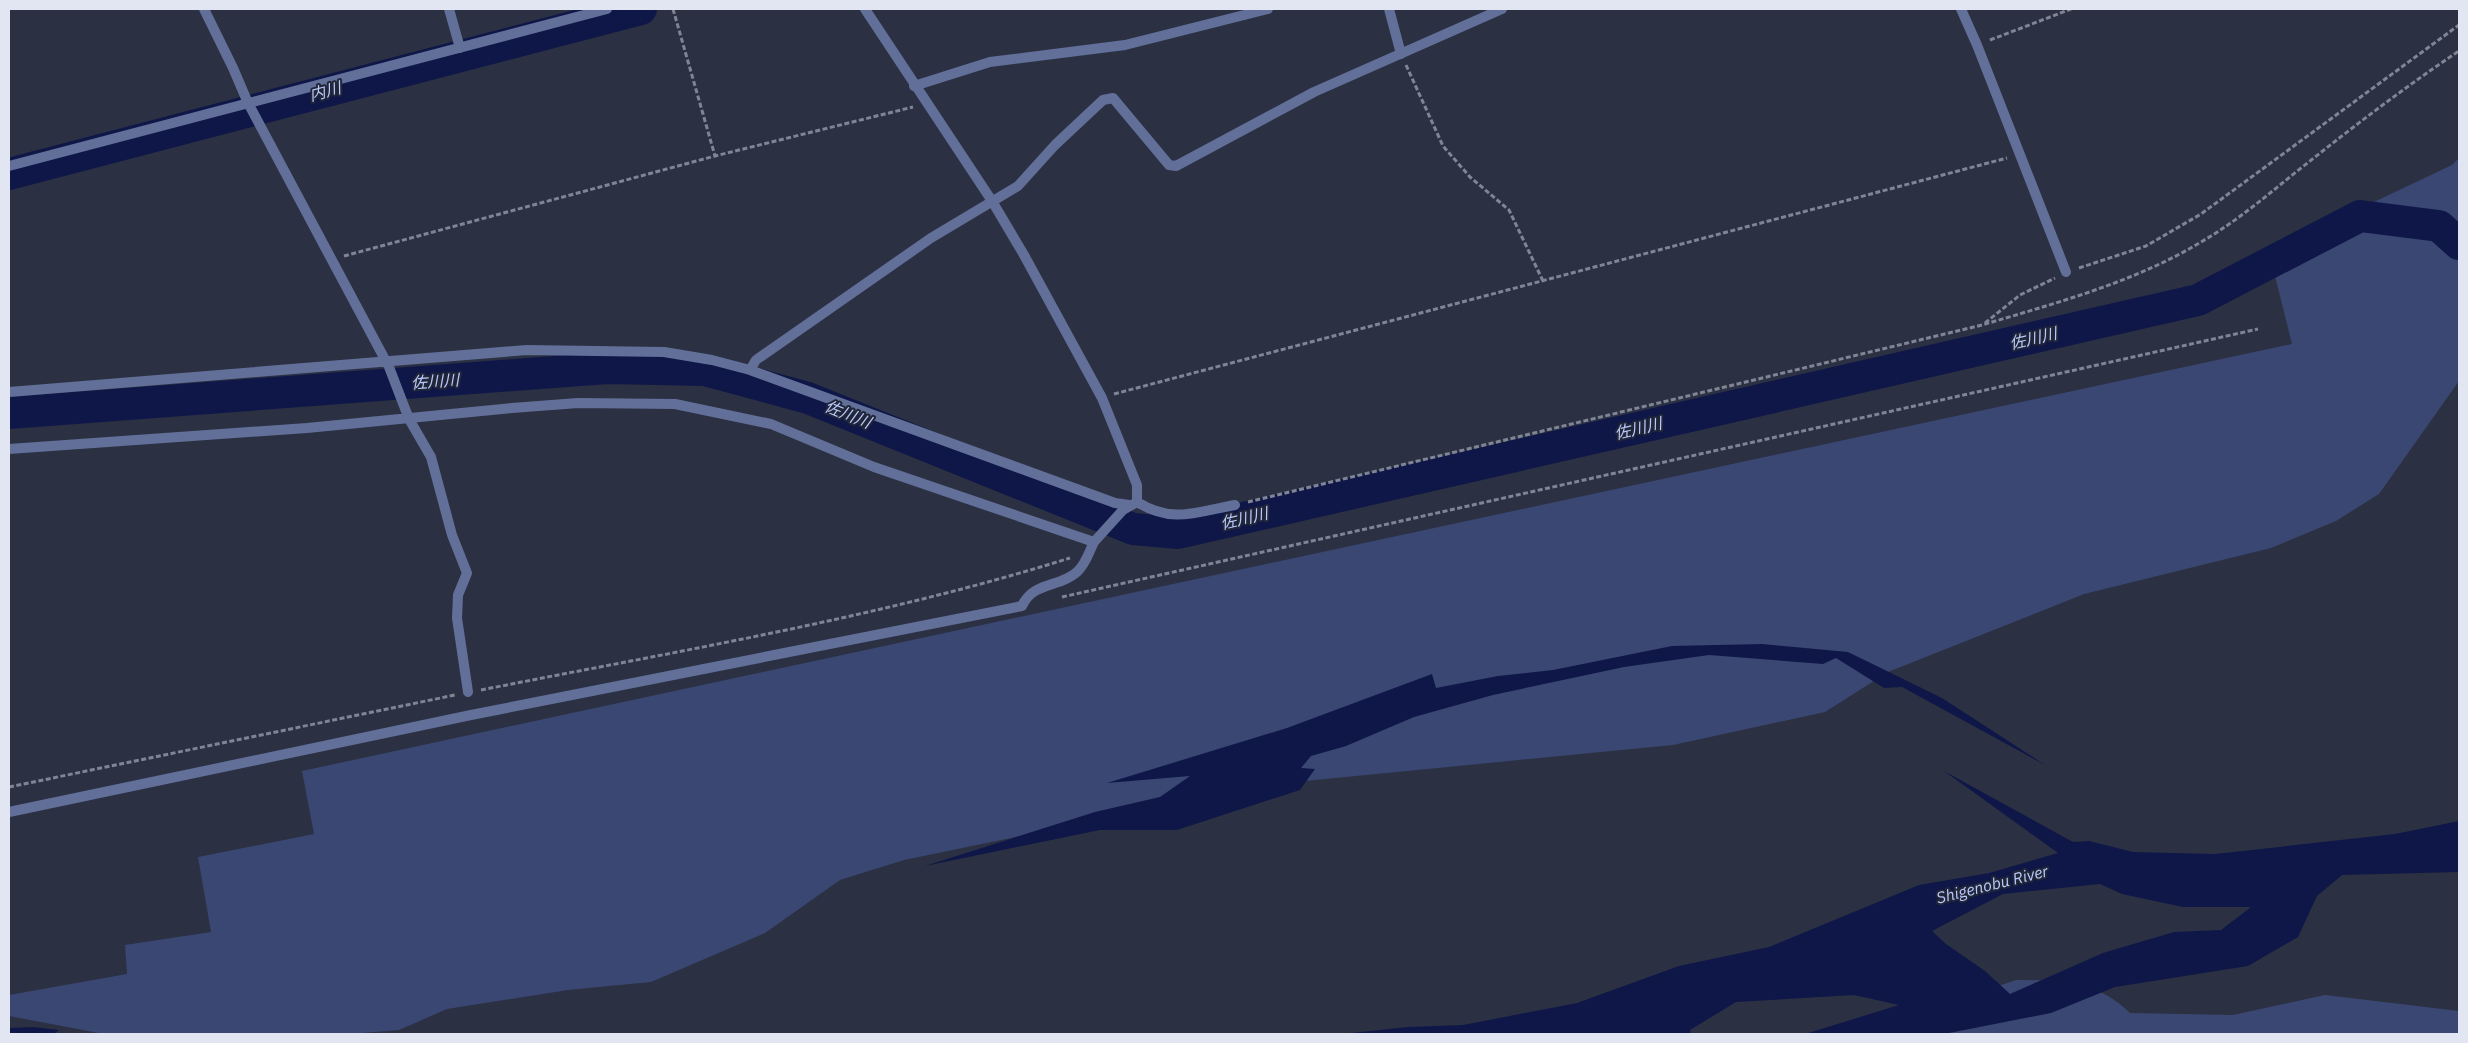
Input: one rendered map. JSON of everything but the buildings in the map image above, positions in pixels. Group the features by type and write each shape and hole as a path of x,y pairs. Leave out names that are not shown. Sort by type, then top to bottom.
{"street":[{"path":"204,9 248,103 387,365 408,416 431,457 452,535 467,573 458,595 457,618 468,692"},
{"path":"449,9 460,48"},
{"path":"9,166 608,9"},
{"path":"9,812 470,714 1022,606 1027,596 1040,588 1075,574 1083,565 1096,538 1129,506 1137,486 1102,398 1024,255 992,201 914,86 865,9"},
{"path":"914,86 990,62 1125,45 1268,9"},
{"path":"1389,9 1402,54"},
{"path":"750,370 756,360 830,307 931,238 1018,186 1055,145 1103,100 1113,98 1169,165 1176,166 1314,92 1502,9"},
{"path":"1961,9 1978,44 2019,155 2066,272"},
{"path":"9,392 387,365 527,350 664,352 750,370 1115,503 1166,515 1185,514 1235,505"},
{"path":"9,449 578,403 676,404 709,409 771,424 874,467 1096,538"}],"path":[{"path":"673,9 715,156"},
{"path":"1978,44 2071,9"},
{"path":"1982,325 2020,295 2066,272 2146,246 2201,214 2459,25"},
{"path":"1235,505 1982,325 2044,307 2125,278 2199,244 2252,208 2310,161 2459,51"},
{"path":"1402,54 1443,146 1470,177 1509,210 1542,281"},
{"path":"330,260 715,156 926,103"},
{"path":"1102,398 2019,155"},
{"path":"1061,598 2258,329"},
{"path":"9,787 468,692 856,616 995,582 1089,552"}],"shaded area":[{"path":"2459,158 2459,381 2379,494 2336,521 2271,548 2084,594 1888,672 1825,712 1673,745 1274,784 904,860 840,880 765,933 651,982 568,990 447,1009 399,1030 349,1034 104,1034 9,1016 9,995 127,974 125,945 211,932 198,857 314,834 302,771 2292,344 2268,248 2374,202 2452,165"},
{"path":"2016,980 2063,982 2091,988 2118,1002 2130,1013 2233,1015 2325,995 2459,1011 2459,1034 1855,1034"}],"water":[{"path":"1762,644 1848,652 1942,698 2045,765 1902,687 1884,688 1836,658 1823,664 1709,655 1624,667 1493,695 1414,717 1346,746 1311,756 1301,768 1315,769 1300,790 1177,830 1100,830 925,866 1095,812 1160,797 1190,776 1107,783 1287,728 1432,674 1436,688 1498,676 1553,670 1672,646"},
{"name":"Shigenobu River","path":"1944,771 2073,842 2089,841 2133,852 2215,854 2395,834 2459,821 2459,872 2342,875 2317,896 2298,937 2248,966 2115,987 2051,1013 1944,1034 1805,1034 1899,1005 1854,995 1736,1002 1690,1030 1691,1034 1341,1034 1408,1027 1463,1025 1577,1003 1679,966 1769,947 1919,885 1989,873 2058,853","holes":["2100,884 2122,894 2183,907 2251,907 2221,930 2174,932 2103,953 2010,994 1985,971 1946,944 1932,931 2003,894"]},
{"path":"33,1027 59,1030 54,1034 9,1034 9,1028"}],"waterway":[{"name":"内川","path":"9,174 641,9"},
{"name":"佐川川","path":"9,413 607,368 705,370 808,398 1133,529 1178,533 2198,300 2360,216 2439,226 2459,244"}]}
